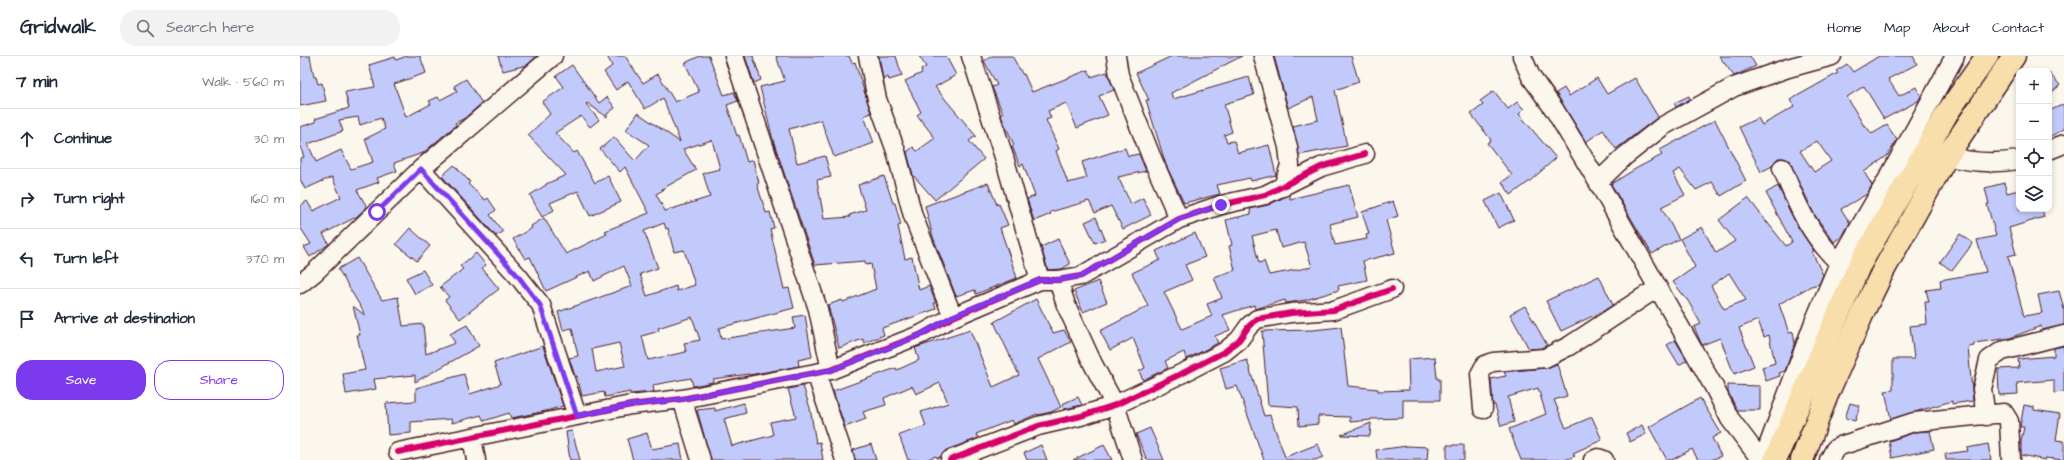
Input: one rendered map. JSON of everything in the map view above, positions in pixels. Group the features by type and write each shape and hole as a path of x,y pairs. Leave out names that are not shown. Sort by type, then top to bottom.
{"main road":[{"path":"1775,460 1859,266 1947,113 1987,56"},
{"path":"1802,460 1826,397 1865,308 1947,156 2014,56"}],"street":[{"path":"300,284 315,272 421,169 552,56"},
{"path":"734,56 818,309 823,372 845,460"},
{"path":"868,56 877,99 896,151 913,216 953,316"},
{"path":"971,56 1004,158 1040,280"},
{"path":"1116,56 1120,75 1151,156 1179,219"},
{"path":"1263,56 1288,147 1290,165 1283,187"},
{"path":"1522,56 1531,77 1554,109 1598,182 1714,387 1730,419 1762,460"},
{"path":"1598,182 1625,156 1663,126 1734,87 1788,68 1832,56"},
{"path":"1762,460 1814,322 1839,263 1890,175 1955,56"},
{"path":"2052,149 2064,144"},
{"path":"398,452 631,405 682,399 823,372 922,334 953,316 1040,280 1058,280 1081,276 1179,219 1221,205 1265,195 1322,167 1365,154"},
{"path":"1947,156 1967,162 1994,163 2016,160"},
{"path":"1782,168 1792,195 1814,235 1839,263"},
{"path":"421,169 518,276 540,305 577,416"},
{"path":"1058,280 1066,305 1093,364 1115,405 1133,460"},
{"path":"950,460 1038,426 1081,416 1115,405 1186,372 1224,352 1240,340 1248,326 1256,319 1291,313 1334,310 1392,289"},
{"path":"1483,409 1480,374 1486,365 1493,362 1545,358 1569,346 1648,294 1658,290"},
{"path":"1986,416 1982,389 1989,360 2002,351 2064,335"},
{"path":"682,399 701,460"},
{"path":"1828,460 1835,449 1840,446 1914,422 2004,413 2009,421 2011,460"},
{"path":"472,437 476,460"},
{"path":"1594,460 1598,458 1604,460"}],"building":[{"path":"300,56 310,56 314,77 316,77 318,84 322,83 326,101 300,106"},
{"path":"407,56 420,56 426,73 394,84 406,117 431,104 429,101 438,97 440,100 457,91 454,86 466,79 482,103 465,118 455,123 456,125 423,153 394,163 397,171 377,178 379,182 357,190 367,207 356,217 323,234 329,244 310,257 304,247 311,244 300,227 300,206 307,201 313,211 341,197 332,177 305,189 300,179 300,158 304,157 300,146 300,127 316,122 315,119 349,108 345,92 375,87 369,65 395,57 396,60","holes":["358,117 360,125 381,118 385,129 365,139 373,162 351,169 341,150 316,162 308,144 343,131 339,120"]},
{"path":"498,56 537,56 527,65 503,71"},
{"path":"607,56 625,56 643,83 658,74 675,102 699,92 685,63 700,56 709,56 724,95 734,92 738,101 727,105 737,136 739,135 747,162 753,160 759,183 757,184 766,213 770,212 774,228 770,229 784,289 789,288 794,308 719,328 721,339 795,328 793,317 805,315 812,357 798,360 799,366 749,375 713,379 713,382 693,386 691,378 653,385 654,392 630,394 630,392 605,397 604,392 582,396 577,376 575,376 569,358 578,356 572,328 563,330 558,312 632,286 624,266 594,281 590,271 546,291 530,257 525,259 513,239 532,228 531,226 544,218 566,254 607,234 605,231 649,213 625,167 620,172 600,149 614,137 635,161 649,145 626,130 638,113 680,142 663,98 645,109 628,81 616,90 604,72 612,66","holes":["712,140 720,169 703,173 710,197 665,211 656,194 663,190 662,189 696,170 683,149","664,223 666,229 668,228 674,252 684,250 695,285 677,291 676,286 647,296 640,274 658,268 644,231","692,317 700,340 684,343 686,352 648,360 642,336 659,331 658,328","619,343 625,366 596,372 592,349"]},
{"path":"745,56 753,56 761,80 754,83"},
{"path":"776,56 849,56 852,63 855,62 871,113 864,116 874,143 834,157 821,120 789,129 797,163 825,156 831,177 817,180 824,219 850,217 849,215 866,210 858,185 884,176 893,203 895,203 901,225 898,226 905,259 912,257 919,290 929,286 936,303 934,303 936,309 882,328 884,335 864,343 863,339 839,348 828,305 842,300 843,302 876,289 871,264 866,265 865,261 815,265 773,140 760,87 785,81"},
{"path":"879,56 896,56 902,76 889,80 888,77 883,79"},
{"path":"919,56 946,56 956,75 935,87 976,136 969,141 984,159 935,200 913,175 907,152 913,147 917,151 935,138 917,115 921,112 905,81 922,73 921,70 926,67"},
{"path":"992,56 1012,56 1023,75 1024,74 1032,92 1088,70 1091,77 1107,72 1114,90 1099,96 1108,115 1077,128 1066,103 1048,111 1051,118 1046,120 1059,149 1056,151 1068,183 1087,178 1082,162 1125,148 1128,156 1139,154 1146,171 1118,177 1131,204 1143,198 1151,215 1123,229 1111,206 1095,213 1089,201 1050,212 1051,214 1034,221 1027,199 1035,196 1023,164 1020,166 1012,146 1014,145 1002,118 1001,115 1003,114 992,87 997,85 984,61"},
{"path":"1172,56 1242,56 1171,93 1173,99 1249,77 1254,95 1224,104 1232,132 1224,135 1227,142 1234,141 1238,153 1269,145 1276,175 1251,181 1250,178 1217,185 1220,194 1184,203 1166,165 1146,100 1149,100 1136,73"},
{"path":"1274,56 1351,56 1359,82 1335,90 1347,146 1299,155 1293,126 1318,120 1313,97 1288,108"},
{"path":"1719,56 1750,56 1756,66 1734,76"},
{"path":"1879,56 1913,56 1917,64 1888,79 1899,96 1916,87 1921,96 1918,101 1884,119 1864,86 1847,97 1864,126 1865,125 1872,134 1887,125 1897,140 1887,156 1864,172 1872,185 1867,194 1841,209 1850,223 1842,236 1834,242 1814,214 1789,160 1778,158 1772,166 1761,172 1739,127 1758,118 1762,125 1794,107 1790,100 1838,73 1836,71 1847,64 1853,72","holes":["1817,141 1831,161 1814,172 1800,151"]},
{"path":"572,65 599,103 607,97 615,108 607,114 607,117 587,103 586,104 599,120 590,127 581,116 555,133 574,153 577,151 595,183 608,176 621,202 590,216 578,191 550,203 554,210 542,217 530,195 546,184 566,175 528,135 550,114 542,102 564,87 556,76"},
{"path":"2052,76 2060,85 2052,92"},
{"path":"1597,78 1607,94 1635,78 1658,117 1616,149 1603,130 1586,142 1556,93 1564,88 1569,96"},
{"path":"1494,91 1508,109 1517,102 1524,109 1519,114 1556,158 1530,181 1511,195 1502,182 1512,175 1487,143 1491,140 1471,114 1483,105 1480,101"},
{"path":"1689,96 1690,99 1676,107 1674,103"},
{"path":"2064,104 2064,129 2052,135 2052,110"},
{"path":"1715,120 1746,181 1721,196 1712,182 1696,190 1680,169 1673,173 1685,195 1661,207 1679,239 1652,254 1611,184 1662,155 1660,150"},
{"path":"454,165 470,182 468,184 485,200 488,198 496,210 490,215 503,232 496,236 442,176"},
{"path":"988,183 997,205 999,204 1008,225 1000,228 1017,278 976,294 975,290 956,296 933,237 925,206"},
{"path":"2004,183 2007,193 2016,191 2016,212 2043,212 2044,217 2009,228 2016,254 2008,256 2024,316 2042,313 2038,295 2059,291 2064,309 2064,325 2042,330 2041,326 2010,338 1974,343 1974,346 1968,347 1973,401 1952,404 1952,401 1891,419 1885,391 1893,390 1893,359 1914,359 1910,326 1927,324 1925,302 1929,302 1926,290 1941,288 1940,280 1986,272 1977,240 1996,236 1987,204 1989,204 1985,188"},
{"path":"1349,185 1358,217 1330,224 1335,245 1367,239 1366,235 1369,234 1362,212 1393,201 1398,216 1386,220 1395,253 1363,261 1367,280 1338,286 1339,290 1306,300 1286,303 1285,300 1255,309 1254,305 1223,315 1230,330 1215,336 1218,343 1187,359 1184,352 1165,361 1168,368 1143,380 1139,371 1145,368 1133,338 1110,350 1100,331 1148,306 1132,273 1160,260 1156,251 1195,233 1205,257 1185,265 1192,280 1164,292 1182,329 1212,316 1207,304 1222,298 1214,277 1235,270 1229,246 1232,245 1226,220 1251,214 1250,209 1268,205 1289,195 1290,199","holes":["1276,230 1281,248 1304,242 1312,267 1269,275 1264,261 1259,263 1252,236"]},
{"path":"1778,186 1796,224 1814,251 1812,252 1823,275 1819,284 1811,286 1779,304 1789,333 1793,332 1795,343 1785,371 1779,373 1780,376 1766,381 1762,367 1775,363 1769,335 1764,337 1758,320 1739,328 1754,366 1734,374 1720,338 1702,345 1694,327 1701,324 1688,301 1673,282 1695,267 1680,239 1702,227 1716,253 1735,241 1719,220 1748,198 1786,246 1792,242 1766,193","holes":["1729,273 1746,300 1724,309 1711,286"]},
{"path":"1501,193 1514,220 1498,228 1485,201"},
{"path":"1096,217 1105,239 1095,243 1085,222"},
{"path":"410,228 430,246 417,261 396,244"},
{"path":"1960,234 1973,243 1952,271 1940,262"},
{"path":"1058,239 1070,264 1062,269 1048,270 1041,247"},
{"path":"476,253 486,265 482,268 499,289 460,319 445,300 449,297 440,287 463,269 460,266"},
{"path":"357,258 382,300 398,297 403,326 423,324 426,354 455,343 450,334 467,325 479,346 415,382 415,375 374,379 376,389 346,394 343,374 365,370 357,335 360,335 353,306 366,316 338,269"},
{"path":"423,270 432,285 415,294 406,278"},
{"path":"1599,276 1613,305 1561,331 1546,301"},
{"path":"1098,281 1107,302 1083,312 1074,291"},
{"path":"1036,299 1053,333 1064,330 1071,342 1038,359 1061,407 1051,412 1037,414 1014,424 1012,420 976,434 979,438 946,450 940,457 937,458 936,456 924,460 908,460 899,435 926,426 921,412 948,403 940,383 916,394 912,386 884,398 886,405 863,412 866,419 845,427 833,391 896,368 897,370 919,360 915,348 970,330 993,387 1019,375 994,322"},
{"path":"1525,306 1547,345 1542,348 1529,349 1510,314"},
{"path":"1341,327 1348,386 1378,389 1378,391 1409,390 1408,359 1435,357 1437,379 1440,379 1440,400 1403,400 1403,418 1371,419 1350,422 1350,417 1318,416 1318,424 1299,426 1298,407 1268,405 1262,331 1313,330"},
{"path":"1675,340 1687,360 1679,365 1667,345"},
{"path":"543,346 563,406 511,418 509,413 484,421 481,415 452,423 451,419 411,422 411,433 388,435 386,403 416,401 416,388 464,374 470,394 501,384 494,363"},
{"path":"2064,346 2064,392 2054,393 2054,380 2017,383 2018,394 1999,395 1998,369 2019,368 2018,359 2054,356 2054,348"},
{"path":"1247,360 1264,416 1270,415 1285,457 1318,444 1323,457 1315,460 1264,460 1237,386 1226,389 1220,368"},
{"path":"1557,364 1567,396 1554,400 1566,428 1592,417 1602,440 1573,453 1575,456 1565,460 1521,460 1509,429 1546,414 1538,388 1508,397 1514,422 1501,426 1495,405 1493,405 1491,379 1506,376 1504,372 1546,368"},
{"path":"1728,385 1760,386 1760,410 1737,410 1728,392"},
{"path":"803,386 810,408 816,443 820,442 823,460 711,460 697,410 715,408 715,411 744,403 746,413 724,419 732,446 773,435 770,422 796,417 788,389"},
{"path":"1078,397 1082,405 1064,409 1062,404"},
{"path":"1700,398 1721,433 1712,438 1721,456 1711,460 1698,460 1692,449 1672,460 1667,460 1649,427"},
{"path":"1850,403 1860,406 1855,421 1845,418"},
{"path":"2024,405 2034,407 2034,410 2060,414 2056,440 2064,441 2064,460 2045,458 2045,460 2021,455 2021,441 2024,427 2020,427"},
{"path":"1371,423 1370,436 1341,435"},
{"path":"1642,425 1646,434 1630,442 1626,433"},
{"path":"1150,428 1164,460 1147,460 1136,434"},
{"path":"572,431 580,460 570,460 566,432"},
{"path":"1930,431 1934,449 1892,458 1889,441 1916,432"},
{"path":"647,433 652,449 680,444 683,460 633,460 627,439"},
{"path":"871,444 876,460 855,460 853,450"},
{"path":"1988,444 1991,460 1946,460 1945,454 1968,451 1967,448"},
{"path":"1041,445 1047,460 1027,460 1024,453"},
{"path":"1104,445 1112,460 1073,460"},
{"path":"1447,445 1464,445 1464,460 1447,460"},
{"path":"1408,446 1428,447 1427,460 1377,460 1376,450"}],"cycle path":[{"path":"398,452 631,405 682,399 831,370 922,334 953,317 1040,280 1058,280 1081,276 1179,219 1221,205 1265,195 1321,167 1365,154"},
{"path":"950,460 1038,426 1081,416 1115,405 1224,352 1239,340 1249,326 1257,319 1291,313 1334,310 1392,289"}],"route":[{"path":"377,212 421,169 518,276 540,305 577,416 631,405 682,399 831,370 922,334 953,316 1040,280 1058,280 1081,276 1179,219 1221,205"}]}
